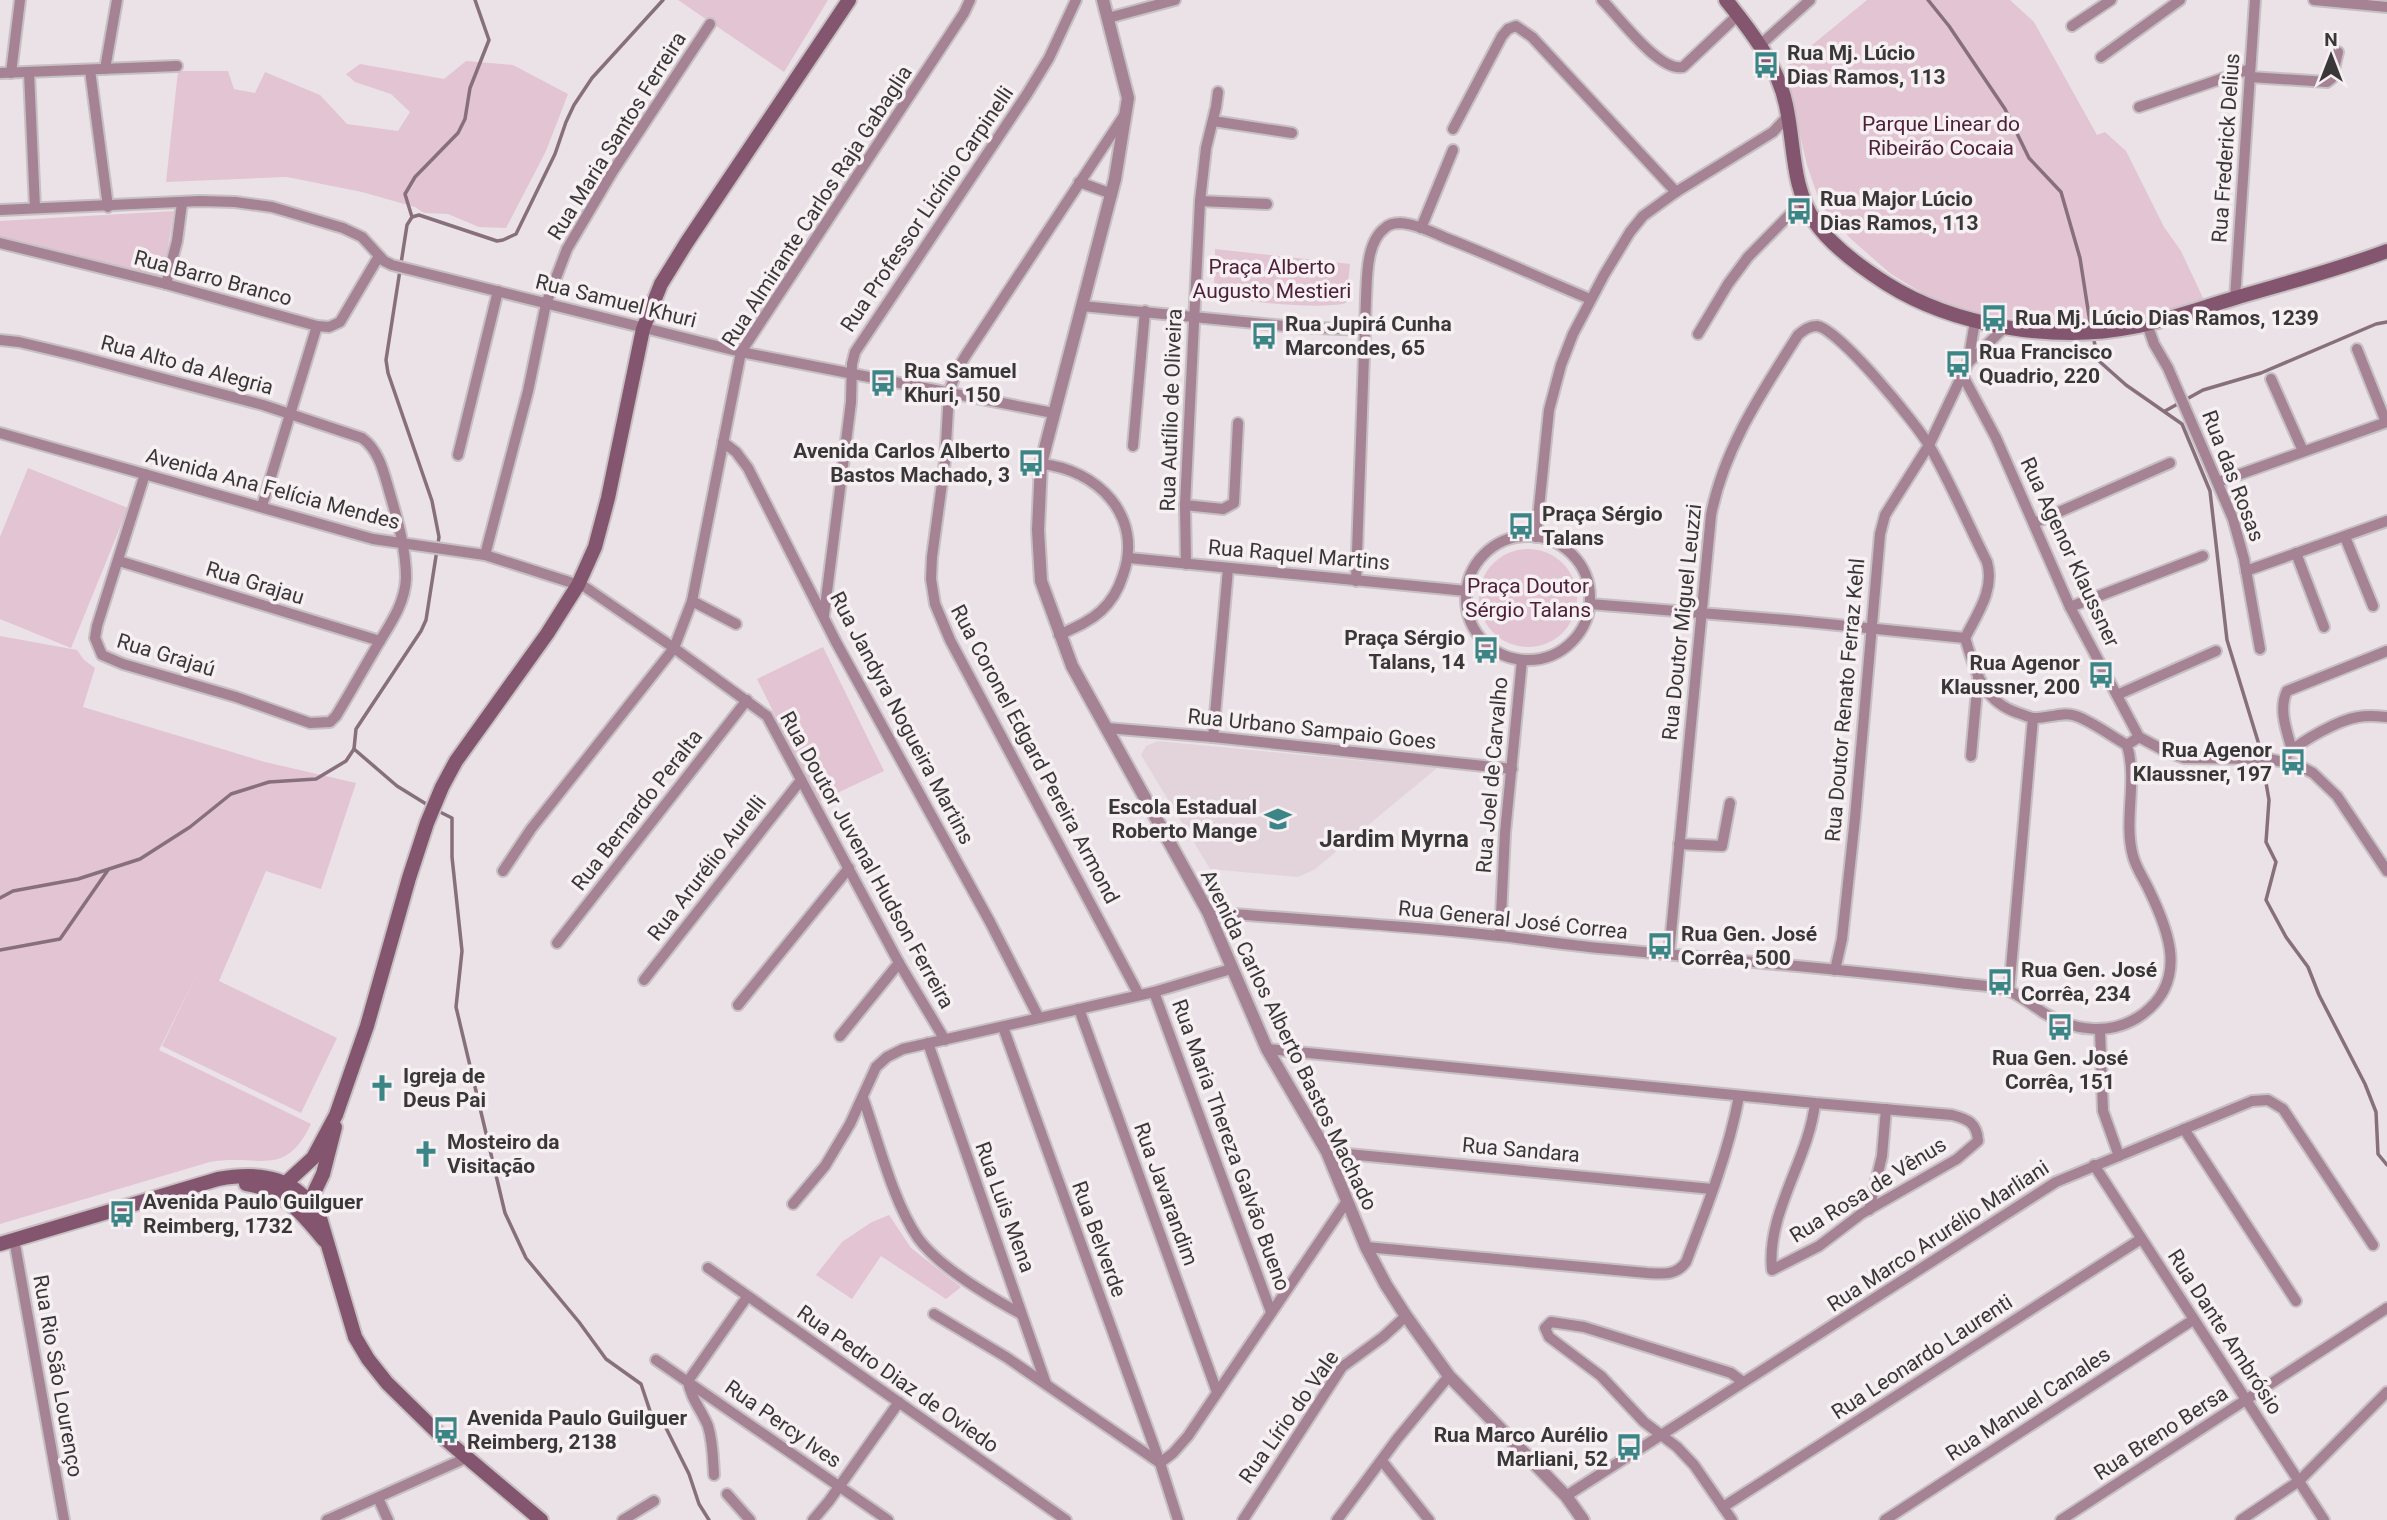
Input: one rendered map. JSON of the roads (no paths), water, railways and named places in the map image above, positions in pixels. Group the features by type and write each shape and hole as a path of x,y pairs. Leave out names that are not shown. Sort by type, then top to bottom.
{"main road":[{"path":"310,1201 323,1174 336,1115 367,1027 409,878 433,808 456,761 547,634 578,585 595,547 608,498 643,329 661,284 849,0"},
{"path":"1726,0 1774,69 1788,116 1792,161 1804,200 1817,225 1858,266 1921,304 1956,317 2005,327 2100,332 2147,324 2291,283 2387,251"},
{"path":"280,1181 299,1171 313,1158 336,1115"},
{"path":"7,1241 218,1179 240,1176 280,1181 310,1201 320,1218 355,1337 368,1359 413,1410 541,1520"},
{"path":"218,1179 257,1185 289,1201 310,1201"},
{"path":"280,1181 289,1201 328,1246"}],"street":[{"path":"20,0 6,73 177,66"},
{"path":"105,69 117,0"},
{"name":"Rua Almirante Carlos Raja Gabaglia","path":"503,871 531,829 674,648 692,601 741,352 971,0"},
{"name":"Rua Professor Licínio Carpinelli","path":"824,615 855,352 1027,94 1049,58 1076,0"},
{"name":"Avenida Carlos Alberto Bastos Machado","path":"1102,0 1128,98 1127,112 1112,194 1041,464 1038,530 1041,581 1072,666 1208,912 1268,1049 1326,1152 1366,1247 1406,1316 1449,1376 1566,1496 1583,1520"},
{"path":"1108,19 1175,0"},
{"path":"1602,0 1661,61 1676,68 1683,67 1738,15"},
{"path":"1759,46 1810,0"},
{"path":"2072,26 2111,0"},
{"path":"2101,57 2180,0"},
{"name":"Rua Frederick Delius","path":"2235,298 2255,0"},
{"path":"2314,0 2387,6"},
{"name":"Rua Maria Santos Ferreira","path":"485,555 528,391 546,304 567,249 710,24"},
{"path":"1453,129 1502,36 1508,29 1516,26 1532,37 1676,192"},
{"path":"2139,107 2250,73 2327,82 2332,78 2338,52"},
{"path":"90,69 108,207"},
{"path":"29,72 35,208"},
{"name":"Rua Autílio de Oliveira","path":"1186,564 1185,505 1200,201 1206,148 1218,92"},
{"name":"Rua Coronel Edgard Pereira Armond","path":"1127,112 957,370 949,392 945,461 931,579 935,604 950,640 1139,995"},
{"path":"1536,537 1549,410 1561,365 1590,299 1630,232 1643,216 1676,192 1773,132 1788,116"},
{"path":"1213,121 1292,133"},
{"path":"1773,132 1790,137"},
{"path":"1421,228 1453,150"},
{"path":"1079,182 1112,194"},
{"path":"1698,334 1748,257 1804,200"},
{"path":"1200,201 1267,204"},
{"path":"166,284 177,241 182,202"},
{"name":"Rua Samuel Khuri","path":"0,210 182,202 235,202 272,207 343,228 362,237 391,265 741,352 1053,414"},
{"path":"1356,581 1368,274 1374,244 1384,228 1401,223 1421,228 1590,299"},
{"name":"Rua Barro Branco","path":"0,243 166,284 317,326"},
{"path":"261,506 317,326 329,327 340,322 379,256"},
{"path":"458,454 498,291"},
{"path":"1082,306 1295,327 1365,330"},
{"path":"1133,446 1145,311"},
{"path":"1968,363 1975,321"},
{"name":"Rua das Rosas","path":"2147,324 2218,482 2240,540 2260,649"},
{"name":"Rua Doutor Miguel Leuzzi","path":"1669,954 1711,515 1721,473 1748,413 1798,335 1807,328 1816,326 1831,333 1894,398 1929,445 1990,573 1988,592 1965,638"},
{"path":"1968,363 2005,327"},
{"name":"Rua Alto da Alegria","path":"0,340 78,356 291,413 362,438 376,452 403,545"},
{"path":"2218,482 2386,422 2357,349"},
{"name":"Rua Doutor Renato Ferraz Kehl","path":"1835,970 1842,939 1855,818 1877,552 1885,515 1929,445 1968,363"},
{"name":"Rua Agenor Klaussner","path":"1962,374 1996,438 2070,607 2139,737"},
{"path":"2271,379 2303,451"},
{"path":"1185,505 1223,509 1234,503 1238,423"},
{"name":"Avenida Ana Felícia Mendes","path":"0,433 373,539 485,555 578,585"},
{"name":"Rua Jandyra Nogueira Martins","path":"723,442 748,468 836,642 990,922 1039,1017"},
{"path":"2034,523 2170,463"},
{"path":"1041,464 1078,473 1098,485 1109,496 1124,523 1128,538 1129,558 1120,584 1103,610 1090,621 1059,635"},
{"name":"Rua Grajaú","path":"145,474 95,638 102,656 321,724 330,722 336,716 380,641"},
{"path":"2246,571 2387,521"},
{"path":"1536,537 1556,542 1573,555 1585,573 1590,604 1584,624 1572,642 1554,654 1522,660 1505,655 1483,640 1469,617 1466,591 1473,570 1485,553 1503,541 1536,537"},
{"path":"2345,537 2373,606"},
{"path":"380,641 395,617 402,598 406,579 403,545"},
{"path":"2296,553 2324,627"},
{"path":"2070,607 2203,556"},
{"name":"Rua Raquel Martins","path":"1129,558 1466,591"},
{"name":"Rua Grajau","path":"119,561 380,641"},
{"path":"1213,737 1228,569"},
{"name":"Rua Doutor Juvenal Hudson Ferreira","path":"578,585 585,587 674,648 767,716 899,963 945,1040"},
{"path":"692,601 736,624"},
{"path":"1590,604 1703,612 1965,638 1978,678 1997,703 2033,718 2060,714 2076,716 2127,745 2132,776 2129,832 2133,859 2165,925 2172,953 2171,968 2165,985 2144,1013 2125,1024 2100,1031 2103,1111 2119,1156"},
{"path":"2117,695 2216,651"},
{"path":"2292,750 2283,703 2287,691 2387,651"},
{"name":"Rua Joel de Carvalho","path":"1500,936 1505,833 1522,660"},
{"path":"1971,756 1978,678"},
{"name":"Rua Bernardo Peralta","path":"557,943 747,700"},
{"path":"2282,761 2305,741 2350,719 2387,717"},
{"path":"2009,991 2033,718"},
{"name":"Rua Urbano Sampaio Goes","path":"1107,729 1213,737 1512,769"},
{"path":"2127,745 2139,737 2184,758 2253,759 2298,765 2327,785 2337,796 2387,871"},
{"name":"Rua Arurélio Aurelli","path":"644,980 801,780"},
{"path":"1679,844 1722,846 1730,803"},
{"path":"738,1005 849,868"},
{"name":"Rua General José Correa","path":"1208,912 1500,936 1556,944 1958,983 2009,991 2048,1016 2070,1026 2100,1031"},
{"path":"840,1036 899,963"},
{"path":"793,1204 825,1166 863,1098 867,1082 876,1067 887,1057 903,1049 1154,992 1231,969"},
{"name":"Rua Maria Thereza Galvão Bueno","path":"1154,992 1271,1312"},
{"name":"Rua Javarandim","path":"1079,1009 1217,1392"},
{"name":"Rua Belverde","path":"1003,1027 1160,1463 1178,1520"},
{"name":"Rua Luis Mena","path":"928,1043 1046,1384"},
{"name":"Rua Rosa de Vênus","path":"1268,1049 1952,1115 1965,1118 1976,1127 1978,1141 1957,1159 1869,1210 1819,1246 1772,1270 1772,1238 1802,1152 1815,1102"},
{"path":"1366,1247 1667,1274 1679,1270 1686,1262 1712,1189 1732,1129 1739,1096"},
{"path":"863,1098 894,1187 918,1238 932,1253 964,1278 1021,1314"},
{"name":"Rua Marco Arurélio Marliani","path":"1566,1496 2067,1176 2252,1101 2268,1100 2283,1109 2373,1245"},
{"path":"1869,1210 1882,1156 1886,1109"},
{"path":"2184,1129 2296,1301"},
{"name":"Rua Sandara","path":"1326,1152 1712,1189"},
{"name":"Rua Dante Ambrósio","path":"2094,1165 2324,1520"},
{"path":"934,1314 1046,1384 1160,1463 1188,1436 1346,1201"},
{"name":"Rua Leonardo Laurenti","path":"1723,1507 2141,1239"},
{"name":"Rua Rio São Lourenço","path":"7,1241 64,1520"},
{"name":"Rua Pedro Diaz de Oviedo","path":"708,1268 1066,1520"},
{"path":"714,1475 710,1433 688,1381 747,1297"},
{"name":"Rua Breno Bersa","path":"2062,1520 2387,1308"},
{"name":"Rua Lírio do Vale","path":"1243,1520 1342,1367 1406,1316"},
{"name":"Rua Manuel Canales","path":"1885,1520 2193,1320"},
{"path":"1732,1520 1677,1447 1644,1422 1601,1376 1549,1337 1546,1332 1547,1324 1560,1322 1597,1331 1720,1369 1743,1382"},
{"name":"Rua Percy Ives","path":"656,1360 888,1520"},
{"path":"1337,1520 1449,1376"},
{"path":"2241,1520 2299,1481 2387,1392"},
{"path":"813,1520 899,1402"},
{"path":"327,1520 466,1458"},
{"path":"1382,1461 1429,1520"},
{"path":"727,1494 750,1520"},
{"path":"378,1498 388,1520"},
{"path":"622,1520 654,1501"}],"waterway":[{"path":"412,217 405,194 415,177 458,133 465,119 470,88 489,40 475,0"},
{"path":"0,898 13,891 78,879 140,859 190,827 231,794 269,782 316,779 346,761 354,749 356,729 426,620 439,537 432,501 388,373 386,360 407,225 412,217 419,215 497,241 516,234 555,154 574,105 592,78 663,0"},
{"path":"1928,0 1949,26 2005,109 2029,158 2061,192 2080,258 2091,329"},
{"path":"2165,411 2203,390 2261,373 2376,324 2387,322"},
{"path":"2093,337 2099,361 2126,385 2182,424 2210,491 2227,640 2260,748 2269,800 2266,842 2276,862 2266,900 2286,937 2308,967 2319,995 2365,1084 2376,1112 2378,1154 2387,1165"},
{"path":"354,749 397,786 431,807"},
{"path":"438,811 452,818 452,857 462,951 456,1007 505,1213 526,1258 606,1359 641,1384 650,1411 665,1426 689,1474 699,1504 709,1520"},
{"path":"0,950 60,939 108,870"}],"place":[{"name":"Rua Mj. Lúcio Dias Ramos, 113","path":"1766,65"},
{"name":"Rua Major Lúcio Dias Ramos, 113","path":"1799,211"},
{"name":"Rua Mj. Lúcio Dias Ramos, 1239","path":"1994,318"},
{"name":"Rua Jupirá Cunha Marcondes, 65","path":"1264,336"},
{"name":"Rua Francisco Quadrio, 220","path":"1958,364"},
{"name":"Rua Samuel Khuri, 150","path":"883,383"},
{"name":"Avenida Carlos Alberto Bastos Machado, 3","path":"1031,463"},
{"name":"Praça Sérgio Talans","path":"1521,526"},
{"name":"Praça Sérgio Talans, 14","path":"1486,650"},
{"name":"Rua Agenor Klaussner, 200","path":"2101,675"},
{"name":"Rua Agenor Klaussner, 197","path":"2293,762"},
{"name":"Escola Estadual Roberto Mange","path":"1278,819"},
{"name":"Rua Gen. José Corrêa, 500","path":"1660,946"},
{"name":"Rua Gen. José Corrêa, 234","path":"2000,982"},
{"name":"Rua Gen. José Corrêa, 151","path":"2060,1027"},
{"name":"Igreja de Deus Pai","path":"382,1088"},
{"name":"Mosteiro da Visitação","path":"426,1154"},
{"name":"Avenida Paulo Guilguer Reimberg, 1732","path":"122,1214"},
{"name":"Avenida Paulo Guilguer Reimberg, 2138","path":"446,1430"},
{"name":"Rua Marco Aurélio Marliani, 52","path":"1629,1447"}],"district":[{"name":"Jardim Myrna","path":"1394,839"}],"park label":[{"name":"Parque Linear do Ribeirão Cocaia","path":"1941,136"},
{"name":"Praça Alberto Augusto Mestieri","path":"1272,279"},
{"name":"Praça Doutor Sérgio Talans","path":"1528,598"}]}
